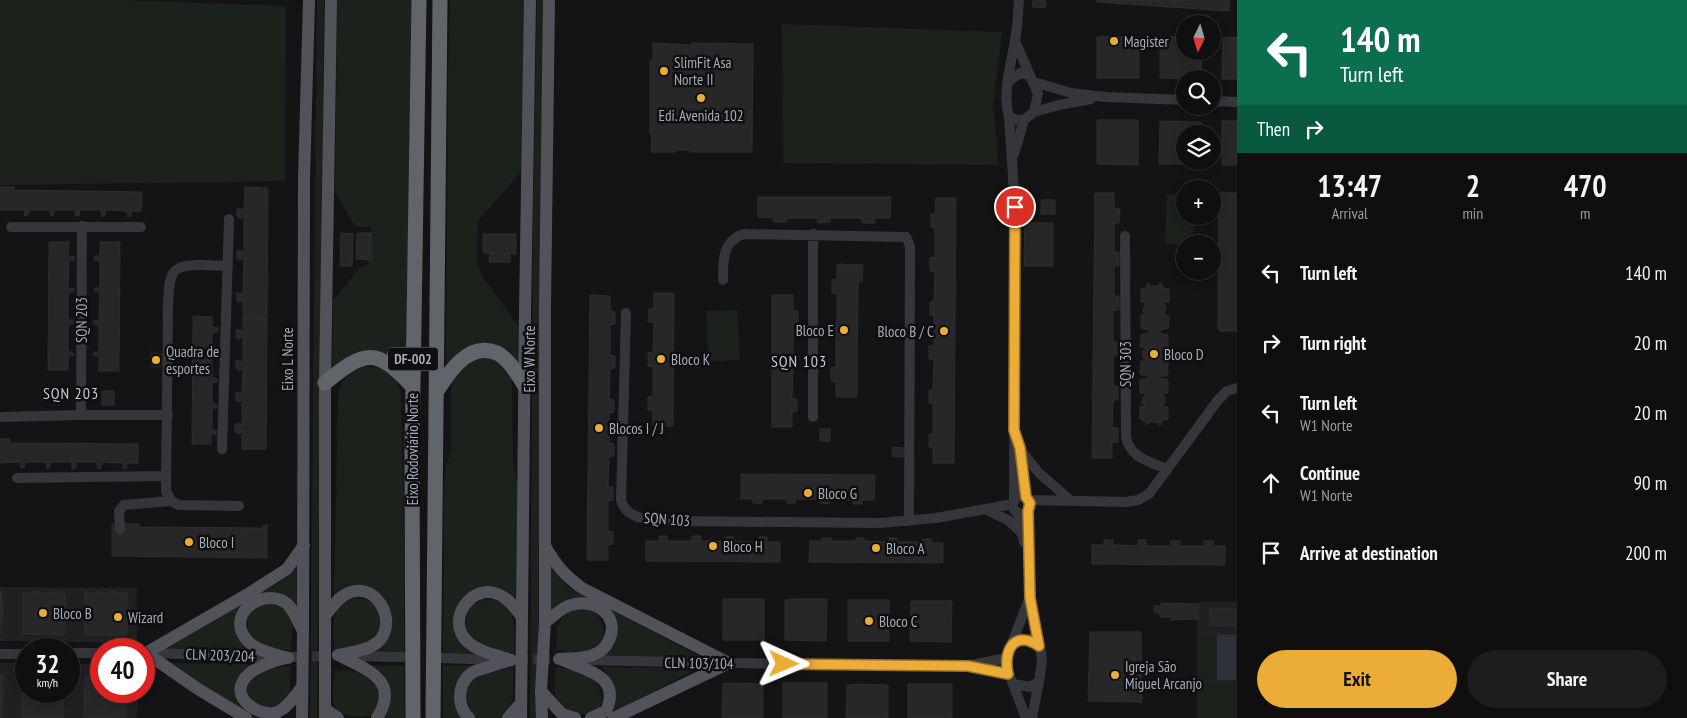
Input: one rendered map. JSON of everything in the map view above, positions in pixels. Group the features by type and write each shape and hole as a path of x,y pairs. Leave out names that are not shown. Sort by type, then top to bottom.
{"highway":[{"name":"Eixo Rodoviário Norte","path":"413,718 412,386 418,0"},
{"name":"Eixo Rodoviário Norte","path":"432,718 440,0"},
{"path":"436,391 458,363 470,354 482,351 497,354 515,371 525,386"},
{"path":"325,383 347,364 370,357 388,362 412,386"}],"main road":[{"name":"Eixo L Norte","path":"302,718 304,631 304,179 309,0"},
{"path":"331,0 325,383 325,713 338,718"},
{"name":"Eixo W Norte","path":"521,718 530,0"},
{"name":"Eixo W Norte","path":"542,718 541,691 545,622 546,174 550,0"},
{"path":"155,647 272,580 287,569 304,545"},
{"path":"545,545 555,564 566,576 582,588 729,664"},
{"path":"325,616 344,595 361,592 369,593 382,603 385,614 384,630 380,640 366,650 335,656"},
{"path":"514,660 480,649 470,643 459,630 459,618 462,608 474,596 491,593 499,594 508,600 522,617"},
{"path":"292,657 258,648 246,640 241,624 245,609 254,601 260,599 284,601 291,608 304,631"},
{"path":"545,622 569,605 589,604 600,609 610,617 612,623 611,636 606,646 598,653 554,659"},
{"path":"335,656 371,671 380,679 385,693 384,706 377,718"},
{"path":"292,657 272,661 244,678 241,686 243,698 255,711 274,714 288,705 302,687"},
{"path":"554,659 592,673 608,684 610,697 606,711 591,718"},
{"path":"155,660 246,718"},
{"path":"469,718 461,706 460,693 462,683 470,674 476,671 514,660"},
{"path":"614,718 729,664"},
{"path":"541,691 562,714 574,718"},
{"path":"508,718 521,703"}],"street":[{"path":"1019,0 1006,106 1015,207 1015,507 1028,560"},
{"path":"1015,40 1038,94 1034,112"},
{"path":"1009,82 1020,73 1070,93 1105,97 1176,100"},
{"path":"1012,160 1024,120 1034,112 1068,103 1105,97"},
{"path":"1221,101 1237,102"},
{"path":"1008,117 1024,120"},
{"path":"222,449 229,219"},
{"name":"SQN 203","path":"81,414 82,226"},
{"path":"11,227 141,227"},
{"path":"723,280 723,261 728,244 734,237 743,234 901,235 906,237 910,246 909,520"},
{"path":"813,234 813,417"},
{"name":"SQN 303","path":"1125,236 1126,438 1128,447 1134,454 1167,469"},
{"path":"171,501 166,491 168,302 170,281 174,272 180,267 188,265 228,266"},
{"name":"SQN 103","path":"626,313 621,500 627,511 635,516 671,521 880,523 936,518 1015,507"},
{"path":"1028,504 1070,500 1126,502 1138,500 1149,494 1218,400 1227,391 1237,388"},
{"path":"0,417 81,414 168,415"},
{"path":"1014,430 1020,448 1028,504 1030,598 1042,658 1032,718"},
{"path":"1020,448 1039,473 1070,500"},
{"path":"17,478 166,476"},
{"path":"1015,507 1020,496 1028,504 1082,501"},
{"path":"120,529 119,511 124,505 171,501 185,506 239,506"},
{"path":"1015,507 1025,513 1028,504"},
{"name":"SQN 103","path":"966,513 1015,507"},
{"path":"989,511 1008,520 1022,533"},
{"path":"1026,718 1006,666 1007,658 1030,598"},
{"path":"1013,643 1018,640 1028,640 1039,646"},
{"name":"CLN 203/204","path":"155,653 292,657"},
{"path":"0,654 15,654"},
{"path":"335,656 402,657"},
{"path":"441,658 514,660"},
{"name":"CLN 103/104","path":"968,666 1007,658"},
{"name":"CLN 103/104","path":"554,659 729,664 968,666 1008,674"},
{"path":"1014,684 1030,687 1038,682"}],"shaded area":[{"path":"0,0 126,0 286,6 285,181 0,185"},
{"path":"317,0 324,0 317,718 310,718"},
{"path":"337,0 412,0 407,376 386,358 332,375 333,301 360,267 369,264 371,227 356,227 335,193"},
{"path":"450,0 529,0 522,171 478,221 477,263 481,274 519,327 521,368 504,351 446,365"},
{"path":"537,0 545,0 537,718 530,718 533,212"},
{"path":"782,24 1002,32 993,106 999,165 783,163"},
{"path":"1167,194 1176,194 1176,225 1194,225 1193,235 1176,235 1176,244 1165,244"},
{"path":"737,310 740,360 709,362 706,311"},
{"name":"Quadra de esportes","path":"150,351 162,353 161,368 150,367"},
{"path":"488,357 502,364 512,379 513,462 519,491 518,606 489,590 457,615 477,655 443,654 444,492 446,466 451,450 451,390 453,377 473,359"},
{"path":"364,366 371,366 388,372 393,376 401,393 405,574 404,653 371,653 384,642 376,595 334,598 338,395 346,376"},
{"path":"299,562 298,614 293,606 251,601 240,640 250,652 158,651 175,644 286,578 295,570"},
{"path":"550,564 559,578 570,588 701,657 597,656 614,628 598,611 583,600 576,598 568,600 550,617"},
{"path":"0,587 137,588 137,638 90,638 90,642 80,642 80,638 15,638 15,641 0,641"},
{"path":"356,598 367,600 374,604 383,622 374,641 334,652 334,619 341,606 347,601"},
{"path":"491,599 506,606 511,613 514,628 514,654 483,646 468,637 466,616 468,611 476,603"},
{"path":"261,602 285,607 293,623 291,651 255,645 248,628 249,609"},
{"path":"1197,602 1237,602 1237,718 1197,718"},
{"path":"580,607 591,610 600,620 604,634 603,642 593,651 573,652 556,650 557,628 564,614"},
{"path":"1197,634 1217,634 1217,680 1197,680"},
{"path":"1217,634 1236,635 1236,680 1217,680"},
{"path":"0,663 15,663 15,703 80,703 80,664 90,664 90,703 138,703 137,718 0,718"},
{"path":"162,663 249,664 243,673 248,713 258,718 252,718"},
{"path":"291,665 290,692 287,703 262,711 247,695 247,686 250,679 261,671"},
{"path":"368,665 404,666 404,718 381,718 387,710"},
{"path":"443,666 476,666 463,677 463,718 443,718"},
{"path":"513,667 513,695 510,708 501,718 476,718 465,704 470,682 482,674"},
{"path":"556,667 581,672 597,682 602,700 597,711 584,714 577,713 570,711 561,704 555,694"},
{"path":"602,667 698,668 605,718 612,683"},
{"path":"335,670 361,672 369,675 381,694 377,708 372,715 363,717 351,716 337,709 334,705 333,697"},
{"path":"1198,683 1237,683 1237,718 1198,718"}],"building":[{"path":"1033,0 1046,0 1045,8 1032,7"},
{"path":"1097,0 1230,0 1229,11 1097,2"},
{"path":"1097,37 1139,37 1139,78 1097,78"},
{"path":"1160,37 1176,37 1176,60 1202,60 1201,70 1176,70 1176,78 1160,78"},
{"path":"1223,38 1237,38 1237,79 1222,79"},
{"name":"Edi. Avenida 102","path":"653,43 692,45 692,43 753,44 752,152 690,152 690,150 676,150 676,152 651,152 650,60 653,60"},
{"path":"1097,120 1138,120 1138,165 1097,164"},
{"path":"1160,121 1201,122 1201,125 1176,125 1176,164 1159,164"},
{"path":"1222,121 1237,121 1237,165 1222,165"},
{"path":"0,187 14,187 14,190 142,192 141,211 131,211 131,215 128,217 127,211 106,210 105,215 102,217 101,210 80,210 79,216 75,215 75,210 54,210 54,215 51,216 50,210 29,210 28,215 25,216 24,210 0,210"},
{"path":"245,187 267,188 268,193 267,319 243,318 243,300 237,301 237,293 242,293 243,295 244,258 240,260 237,258 237,251 244,253 244,216 240,219 237,216 237,209 244,211"},
{"path":"1095,193 1114,193 1114,209 1120,209 1119,223 1114,223 1114,252 1119,252 1119,266 1114,266 1114,296 1119,296 1119,310 1113,310 1113,342 1119,342 1119,356 1113,356 1113,386 1118,386 1118,400 1113,400 1112,428 1118,428 1118,442 1112,442 1112,458 1092,458"},
{"path":"1237,193 1237,331 1220,331 1218,328 1218,280 1221,280 1221,235 1219,235 1219,225 1221,225 1221,194"},
{"path":"758,197 891,197 890,218 875,218 875,223 862,223 861,218 831,218 830,222 818,223 817,218 787,218 786,222 774,222 773,218 758,217"},
{"name":"Bloco B / C","path":"936,198 956,198 954,463 933,463 933,448 929,447 929,434 933,434 933,403 929,403 929,390 933,390 934,360 929,359 929,346 934,346 934,315 930,315 930,302 934,301 935,271 930,271 930,258 935,257 935,227 931,227 931,214 935,214"},
{"path":"1041,200 1055,200 1055,214 1041,214"},
{"path":"1025,223 1053,223 1053,266 1024,266"},
{"path":"341,233 353,234 352,266 340,266"},
{"path":"357,233 371,233 371,260 356,259"},
{"path":"483,234 516,234 516,254 483,253"},
{"path":"49,242 69,242 68,256 75,257 73,261 69,260 68,288 75,289 73,292 68,292 68,320 73,320 74,323 68,325 68,352 72,352 74,355 68,356 68,370 48,370"},
{"path":"100,242 120,242 119,371 99,371 99,357 93,355 94,352 99,352 99,325 95,325 93,321 99,320 100,292 94,291 95,288 100,288 100,261 94,260 95,256 100,256"},
{"path":"490,253 510,254 510,262 489,262"},
{"name":"Bloco E","path":"837,264 863,265 862,282 858,281 857,397 836,397 836,382 831,381 831,368 836,367 836,338 832,336 832,324 837,323 837,294 832,293 832,280 837,279"},
{"name":"Bloco D","path":"1148,283 1151,286 1158,286 1160,283 1163,288 1169,289 1169,302 1164,302 1164,305 1166,305 1164,315 1169,316 1168,328 1161,330 1160,333 1168,335 1168,348 1164,348 1166,358 1164,358 1164,361 1168,361 1168,374 1160,376 1160,379 1168,381 1168,393 1163,393 1165,403 1163,403 1163,407 1168,407 1168,419 1162,421 1162,424 1159,425 1157,422 1150,422 1147,425 1145,421 1140,419 1140,406 1144,407 1144,403 1142,403 1145,393 1140,393 1140,380 1148,379 1148,375 1140,374 1141,361 1145,361 1143,351 1145,351 1145,347 1140,347 1141,335 1149,333 1149,330 1141,328 1141,315 1145,315 1145,312 1143,312 1145,302 1141,302 1141,289 1146,288"},
{"name":"Bloco K","path":"654,293 674,293 673,426 653,426 653,410 648,410 648,397 653,396 653,367 648,366 648,353 653,352 654,322 648,322 649,309 654,308"},
{"name":"Blocos I / J","path":"590,295 610,296 610,310 615,312 615,324 610,325 610,355 615,356 615,368 610,369 609,399 614,400 614,412 609,413 609,443 614,444 614,456 609,457 608,487 613,487 613,500 608,501 608,531 613,532 613,544 608,545 608,560 587,560"},
{"path":"772,295 793,295 793,310 798,311 798,323 793,324 793,354 798,355 797,367 793,368 792,398 797,399 797,411 792,412 792,427 772,427"},
{"path":"193,316 212,317 212,327 219,328 217,332 212,332 212,352 218,354 216,357 212,357 212,378 216,378 218,382 212,383 212,404 216,404 218,408 212,408 212,429 217,431 216,434 211,434 211,444 192,444"},
{"path":"243,318 267,319 266,449 242,449 242,431 239,434 235,432 235,424 241,424 242,426 242,399 239,402 236,400 236,393 241,393 242,395 243,368 239,371 236,368 236,361 243,363 243,336 239,339 236,337 236,330 242,330 241,332 243,332"},
{"path":"102,391 114,391 114,405 102,405"},
{"path":"820,429 830,429 830,441 820,441"},
{"path":"0,439 10,439 10,443 138,444 138,463 127,463 126,469 123,468 123,463 102,462 101,468 98,469 97,462 76,462 76,468 72,469 72,462 50,462 50,467 47,469 46,462 25,462 25,467 21,468 20,462 0,463"},
{"path":"893,447 904,448 904,457 892,456"},
{"name":"Bloco G","path":"741,474 875,475 874,500 862,500 862,504 853,504 853,500 829,499 829,504 820,503 820,499 795,499 795,503 787,503 787,499 762,499 762,503 753,503 753,499 741,499"},
{"name":"Bloco I","path":"112,524 139,524 139,527 263,528 263,525 267,525 267,558 112,556"},
{"name":"Bloco H","path":"659,536 667,536 667,541 692,541 692,536 701,536 701,541 725,541 725,537 734,537 734,541 759,542 759,537 767,537 767,542 780,542 780,562 646,561 646,541 659,541"},
{"name":"Bloco A","path":"822,538 831,538 831,541 856,541 856,538 864,538 864,541 889,542 889,538 897,538 897,542 922,542 922,539 931,539 931,543 943,543 943,563 809,562 810,541 822,541"},
{"path":"1104,540 1113,540 1113,545 1138,546 1138,540 1146,540 1146,546 1171,546 1171,541 1180,541 1180,546 1204,546 1204,541 1213,541 1213,546 1225,546 1225,565 1092,564 1092,545 1104,545"},
{"path":"0,591 3,603 3,622 1,622 0,635"},
{"name":"Bloco B","path":"36,591 37,593 64,592 66,607 64,611 64,635 23,634 23,592 32,593"},
{"path":"99,591 105,593 114,591 118,593 127,592 128,607 126,615 128,620 126,635 85,635 85,621 83,621 85,620 85,607 83,606 85,606 85,592 94,593"},
{"path":"723,599 764,599 764,640 723,640"},
{"path":"827,599 826,641 785,640 785,600"},
{"name":"Bloco C","path":"848,600 889,600 889,641 848,641"},
{"path":"911,601 952,601 951,642 910,641"},
{"path":"1161,603 1198,604 1198,619 1171,620 1172,617 1160,617 1160,613 1154,613 1154,606 1161,606"},
{"path":"1210,609 1237,609 1237,626 1210,625"},
{"name":"Igreja São Miguel Arcanjo","path":"1090,632 1141,632 1142,702 1088,701"},
{"path":"0,675 3,675 2,718 0,718"},
{"path":"85,678 90,678 90,703 126,703 125,718 84,718"},
{"path":"783,683 827,683 827,718 783,718"},
{"path":"723,684 763,684 763,718 722,718"},
{"path":"908,684 952,684 952,718 908,718"},
{"path":"847,685 888,685 888,718 846,718"},
{"path":"22,703 63,703 63,718 22,718"}],"tunnel":[{"path":"297,657 331,656"},
{"path":"518,660 550,659"}],"place":[{"name":"Magister","path":"1114,41"},
{"name":"SlimFit Asa Norte II","path":"664,71"},
{"name":"Edi. Avenida 102","path":"701,98"},
{"name":"Bloco E","path":"844,330"},
{"name":"Bloco B / C","path":"944,331"},
{"name":"Bloco D","path":"1154,354"},
{"name":"Bloco K","path":"661,359"},
{"name":"Quadra de esportes","path":"156,360"},
{"name":"Blocos I / J","path":"599,428"},
{"name":"Bloco G","path":"808,493"},
{"name":"Bloco I","path":"189,542"},
{"name":"Bloco H","path":"713,546"},
{"name":"Bloco A","path":"876,548"},
{"name":"Bloco B","path":"43,613"},
{"name":"Wizard","path":"118,617"},
{"name":"Bloco C","path":"869,621"},
{"name":"Igreja São Miguel Arcanjo","path":"1115,675"}],"district":[{"name":"SQN 103","path":"799,361"},
{"name":"SQN 203","path":"71,393"}],"route":[{"path":"784,664 968,666 1008,674 1007,658 1013,643 1018,640 1028,640 1039,646 1030,598 1028,560 1028,511 1030,503 1026,497 1020,448 1014,430 1015,207"}]}
